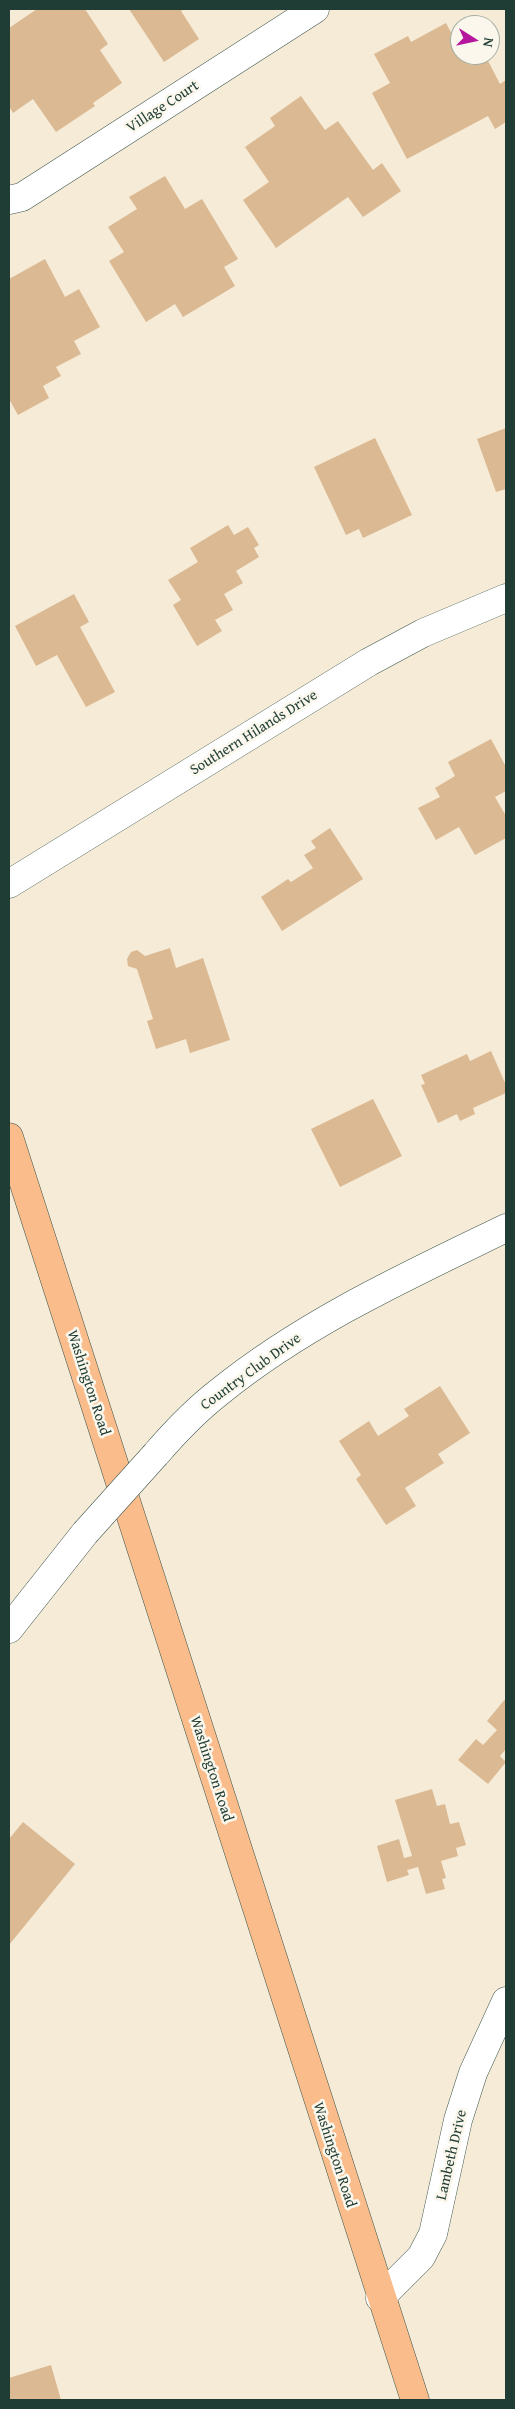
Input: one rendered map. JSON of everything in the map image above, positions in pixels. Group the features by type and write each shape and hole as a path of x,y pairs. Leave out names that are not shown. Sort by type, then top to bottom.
{"main road":[{"name":"Washington Road","path":"9,1137 380,2298 415,2400"}],"street":[{"name":"Village Court","path":"9,200 22,197 315,9"},
{"name":"Southern Hilands Drive","path":"9,884 369,662 423,633 506,598"},
{"name":"Country Club Drive","path":"9,1629 85,1533 186,1421 218,1393 284,1345 354,1304 506,1228"},
{"name":"Lambeth Drive","path":"380,2298 421,2256 433,2234 458,2120 473,2073 506,2001"}],"building":[{"path":"37,9 85,9 108,44 100,50 122,83 93,103 95,106 56,132 33,99 13,113 9,106 9,28"},
{"path":"129,9 184,9 181,11 199,39 164,62"},
{"path":"446,23 450,31 450,65 490,65 500,84 506,80 506,122 495,129 488,116 407,159 372,93 390,83 374,54 408,36 411,42"},
{"path":"301,96 325,130 338,121 373,170 382,163 401,191 363,217 348,197 276,248 243,200 269,182 245,147 275,126 270,118"},
{"path":"165,176 185,209 202,199 238,259 224,267 235,286 183,317 175,304 146,322 109,261 124,252 108,227 137,209 129,197"},
{"path":"45,259 65,297 79,289 100,327 74,341 81,354 56,367 61,376 43,386 49,398 18,415 9,399 9,279"},
{"path":"506,428 506,489 496,492 477,439"},
{"path":"375,438 412,515 363,538 359,529 346,535 314,467"},
{"path":"228,525 234,535 248,527 259,545 254,548 259,557 236,571 243,583 224,594 233,610 215,620 222,631 197,646 173,605 181,600 168,580 198,562 190,548"},
{"path":"74,594 89,622 80,627 115,692 86,707 57,655 36,666 15,626"},
{"path":"491,739 506,767 506,791 495,797 506,816 506,838 475,855 459,827 436,840 418,808 440,797 435,788 455,776 448,762"},
{"path":"330,828 363,879 282,931 261,897 288,879 291,882 313,868 304,855 316,848 311,841"},
{"path":"170,948 176,968 203,958 230,1040 190,1053 186,1039 156,1049 147,1021 153,1019 137,969 128,966 127,959 131,952 137,950 145,956"},
{"path":"491,1051 506,1085 506,1093 473,1108 475,1114 460,1121 457,1114 438,1123 421,1085 425,1084 421,1075 467,1054 470,1061"},
{"path":"373,1099 402,1156 340,1187 311,1129"},
{"path":"440,1386 470,1433 438,1454 444,1463 405,1488 416,1506 386,1525 356,1479 361,1475 339,1441 369,1421 378,1436 409,1416 404,1409"},
{"path":"506,1698 506,1749 500,1756 506,1762 488,1784 458,1760 476,1739 483,1745 497,1730 487,1721"},
{"path":"432,1789 437,1806 445,1804 450,1824 459,1822 466,1845 456,1848 458,1856 441,1861 446,1878 442,1879 445,1889 426,1894 418,1867 407,1870 409,1875 387,1882 377,1846 399,1839 404,1858 412,1856 395,1800"},
{"path":"23,1822 75,1864 9,1945 9,1839"},
{"path":"51,2365 61,2400 9,2400 9,2378"}]}
